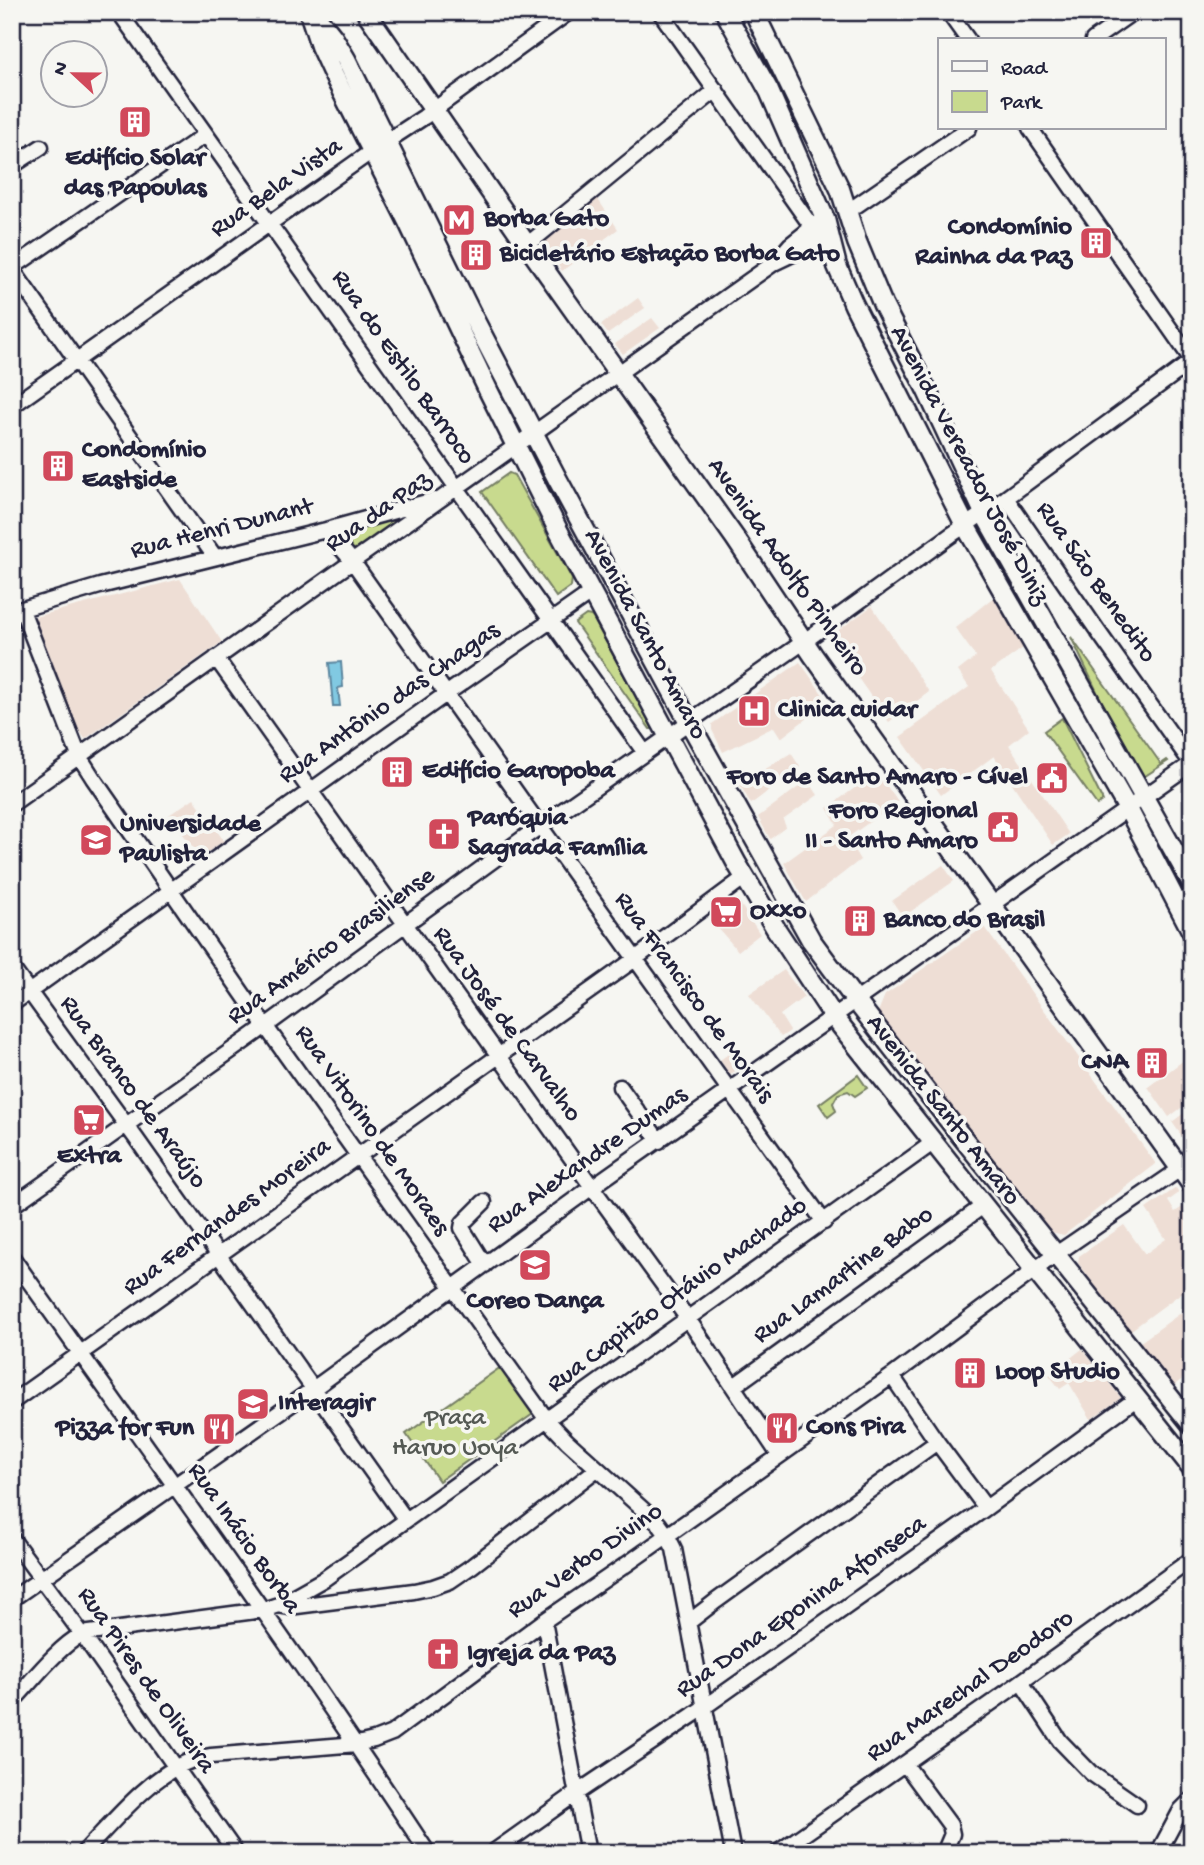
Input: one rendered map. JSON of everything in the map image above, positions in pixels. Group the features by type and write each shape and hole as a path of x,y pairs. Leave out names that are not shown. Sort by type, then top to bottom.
{"main road":[{"name":"Avenida Santo Amaro","path":"311,12 320,47 471,313 611,579 811,940 856,1001 1192,1425"},
{"name":"Avenida Adolfo Pinheiro","path":"366,12 735,538 804,641 993,905 1186,1165 1192,1185"},
{"name":"Avenida Vereador José Diniz","path":"725,12 769,91 854,305 965,525 1128,809 1192,933"},
{"name":"Avenida Vereador José Diniz","path":"761,15 840,189 857,242 883,305 984,513 1192,883"},
{"name":"Avenida Santo Amaro","path":"379,147 407,220 515,447 668,736 776,929 834,1017 1192,1468"},
{"path":"592,592 611,579"}],"street":[{"name":"Rua do Estilo Barroco","path":"119,12 645,752"},
{"name":"Rua Bela Vista","path":"12,406 569,12"},
{"path":"660,12 716,90 822,226"},
{"path":"948,12 967,38"},
{"path":"1096,38 1133,12"},
{"path":"527,245 716,90"},
{"path":"847,212 966,130"},
{"path":"1031,130 1192,360"},
{"path":"205,135 12,268 215,557"},
{"path":"12,166 41,147"},
{"name":"Rua da Paz","path":"12,804 774,263 795,253 822,226"},
{"name":"Rua Américo Brasiliense","path":"12,1206 266,1026 540,826 1006,498 1192,360"},
{"name":"Rua Henri Dunant","path":"17,611 100,586 326,530 444,497"},
{"name":"Rua São Benedito","path":"1006,498 1192,764"},
{"name":"Rua Francisco de Morais","path":"326,530 353,562 824,1222"},
{"name":"Rua Antônio das Chagas","path":"12,1004 592,592"},
{"name":"Rua Vitorino de Moraes","path":"17,611 79,756 170,890 547,1420 659,1524 667,1535"},
{"name":"Rua José de Carvalho","path":"216,658 688,1319 779,1455"},
{"name":"Rua Alexandre Dumas","path":"12,1600 1192,764"},
{"name":"Rua Fernandes Moreira","path":"12,1402 635,959 745,877"},
{"name":"Rua Branco de Araújo","path":"12,968 406,1520"},
{"path":"620,1087 659,1141"},
{"name":"Rua Capitão Otávio Machado","path":"82,1634 270,1607 324,1579 934,1142"},
{"name":"Rua Verbo Divino","path":"83,1853 147,1788 160,1777 190,1761 211,1756 356,1744 392,1732 544,1621 892,1376 1034,1269 1186,1165"},
{"path":"484,1202 463,1223 462,1228 485,1265"},
{"name":"Rua Lamartine Babo","path":"734,1386 983,1206"},
{"name":"Rua Inácio Borba","path":"12,1257 176,1486 270,1607 428,1853"},
{"path":"892,1376 986,1508"},
{"name":"Rua Dona Eponina Afonseca","path":"492,1853 986,1508 1136,1399"},
{"path":"689,1622 937,1442"},
{"path":"270,1607 414,1591 450,1581 597,1469"},
{"path":"667,1535 674,1549 733,1853"},
{"name":"Rua Pires de Oliveira","path":"12,1539 236,1853"},
{"name":"Rua Marechal Deodoro","path":"777,1853 1192,1559"},
{"path":"324,1579 321,1592 329,1602"},
{"path":"544,1621 588,1853"},
{"path":"12,1702 71,1640 82,1634"},
{"path":"1021,1682 1059,1741 1091,1773 1137,1805"},
{"path":"905,1764 950,1825 952,1834 944,1853"},
{"path":"1187,1805 1192,1822"},
{"path":"1158,1853 1187,1805"}],"shaded area":[{"path":"597,198 618,229 562,271 540,241"},
{"path":"638,298 645,308 608,334 601,325"},
{"path":"652,318 660,328 623,354 615,344"},
{"path":"180,579 222,642 85,739 75,724 34,617"},
{"path":"995,596 1023,648 991,671 1029,729 1009,745 1069,834 1053,845 994,756 941,795 900,737 969,687 958,671 976,657 955,628"},
{"path":"872,606 929,692 889,722 829,637"},
{"path":"800,662 828,702 781,738 774,727 723,752 712,730 712,724"},
{"path":"791,753 800,767 751,804 740,785"},
{"path":"877,772 898,802 847,838 860,860 806,902 784,863 837,825 827,808"},
{"path":"808,780 818,795 783,820 786,827 770,839 758,817"},
{"path":"194,798 224,841 200,857 169,815"},
{"path":"943,865 954,881 903,917 892,901"},
{"path":"737,899 760,934 738,951 710,919"},
{"path":"984,927 1156,1164 1064,1235 1051,1232 878,1012 885,995"},
{"path":"784,970 804,997 780,1015 790,1031 781,1037 749,994"},
{"path":"734,1050 744,1064 730,1075 720,1060"},
{"path":"1188,1057 1192,1065 1192,1100 1169,1117 1148,1087"},
{"path":"1192,1107 1192,1146 1191,1146 1172,1122"},
{"path":"1176,1188 1179,1193 1168,1201 1175,1212 1187,1204 1192,1211 1192,1301 1184,1291 1130,1331 1078,1263 1079,1256 1124,1225 1145,1254 1166,1239 1146,1209"},
{"path":"1192,1305 1192,1372 1173,1386 1139,1343"},
{"path":"1082,1349 1121,1398 1091,1419 1069,1383 1060,1389 1049,1375"}],"green space":[{"path":"509,473 514,475 572,579 571,586 556,597 482,492"},
{"path":"422,509 354,558 330,531"},
{"path":"586,615 593,618 652,729 575,623"},
{"path":"1071,637 1161,764 1168,761 1139,780"},
{"path":"1062,718 1103,801 1097,805 1044,731"},
{"path":"858,1075 867,1088 855,1096 848,1091 838,1094 833,1103 836,1111 828,1117 819,1104"},
{"name":"Praça Haruo Uoya","path":"501,1367 533,1414 439,1481 406,1434"}],"water":[{"path":"341,662 343,687 338,688 340,706 333,706 329,663"}],"place":[{"name":"Edifício Solar das Papoulas","path":"135,122"},
{"name":"Borba Gato","path":"459,220"},
{"name":"Condomínio Rainha da Paz","path":"1096,243"},
{"name":"Bicicletário Estação Borba Gato","path":"476,255"},
{"name":"Condomínio Eastside","path":"58,466"},
{"name":"Clinica cuidar","path":"754,711"},
{"name":"Edifício Garopoba","path":"397,772"},
{"name":"Foro de Santo Amaro - Cível","path":"1052,778"},
{"name":"Foro Regional II - Santo Amaro","path":"1003,827"},
{"name":"Paróquia Sagrada Família","path":"444,834"},
{"name":"Universidade Paulista","path":"96,840"},
{"name":"Oxxo","path":"726,912"},
{"name":"Banco do Brasil","path":"860,921"},
{"name":"CNA","path":"1152,1063"},
{"name":"Extra","path":"89,1120"},
{"name":"Coreo Dança","path":"535,1265"},
{"name":"Loop Studio","path":"970,1373"},
{"name":"Interagir","path":"253,1404"},
{"name":"Cons Pira","path":"782,1428"},
{"name":"Pizza for Fun","path":"219,1429"},
{"name":"Igreja da Paz","path":"443,1654"}]}
